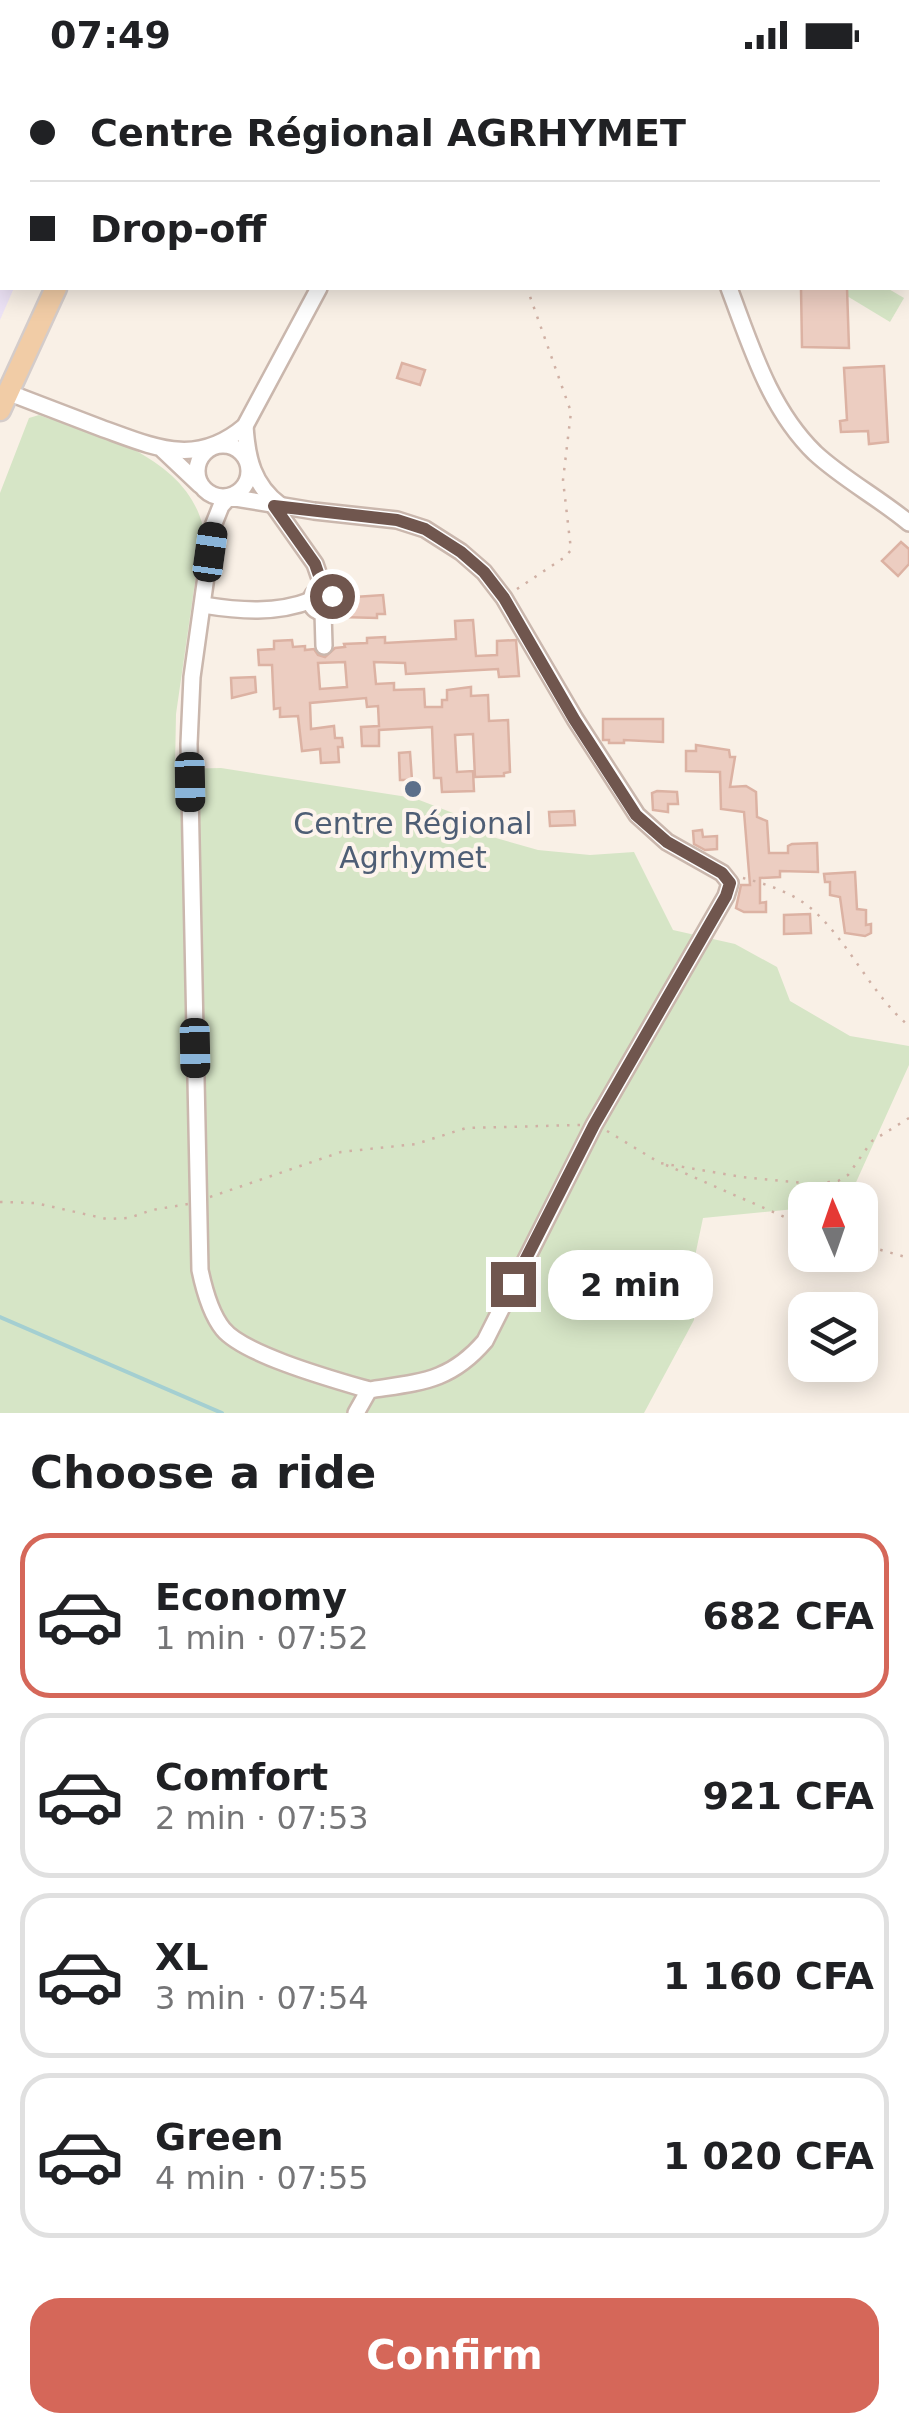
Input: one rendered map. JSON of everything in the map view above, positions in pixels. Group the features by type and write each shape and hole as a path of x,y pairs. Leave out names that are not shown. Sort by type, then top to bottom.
{"main road":[{"path":"3,401 55,290"}],"street":[{"path":"3,401 163,450 191,451 226,442 245,426 318,290"},
{"path":"730,290 764,378 792,427 818,456 909,524"},
{"path":"213,526 221,506 248,481 245,426"},
{"path":"163,450 203,488 210,494 277,505 397,520 425,529 461,552 484,572 504,598 574,719 636,815 667,842 727,877 730,889 594,1125 485,1341 466,1364 442,1376 370,1390 258,1351 223,1329 205,1294 200,1270 189,744 192,677 213,526 212,508 203,488 197,477 197,464 214,446 234,447 248,462 267,494 277,505 315,564 324,646"},
{"path":"887,505 909,507"},
{"path":"202,606 286,610 320,601"},
{"path":"356,1413 370,1390"}],"path":[{"path":"504,598 565,558 570,550 564,480 571,412 528,290"},
{"path":"727,877 770,885 812,908 887,1008 909,1026"},
{"path":"660,1162 742,1178 814,1184 838,1181 861,1160 872,1141 909,1118"},
{"path":"0,1202 35,1203 106,1219 129,1218 198,1201 341,1152 416,1144 466,1128 594,1125 660,1162 788,1218"},
{"path":"878,1249 909,1258"}],"shaded area":[{"path":"0,290 13,290 0,320"}],"green space":[{"path":"847,290 890,290 904,298 890,322 847,296"},
{"path":"53,414 121,443 163,468 194,504 203,527 176,714 175,769 221,768 414,798 453,813 489,836 538,850 590,855 634,852 673,930 735,944 777,967 790,1001 850,1036 909,1046 909,1065 856,1182 788,1182 788,1210 703,1218 694,1261 694,1320 644,1413 0,1413 0,493 29,418 39,415 50,419"}],"building":[{"path":"801,290 847,290 849,348 802,347"},
{"path":"402,363 425,370 420,385 397,378"},
{"path":"884,366 888,442 869,444 868,431 841,432 840,421 847,420 844,368"},
{"path":"901,542 909,549 909,564 898,576 882,561"},
{"path":"383,595 385,614 377,614 377,618 341,617 340,598"},
{"path":"473,620 476,656 497,655 497,641 516,640 519,676 499,677 498,669 406,674 405,663 374,662 376,684 394,683 394,690 424,689 425,707 442,707 447,690 471,687 471,696 488,695 489,721 508,720 510,772 504,776 475,777 473,734 455,735 457,772 473,771 474,791 442,792 441,778 434,778 432,727 379,730 379,746 362,746 361,727 379,726 378,706 367,707 366,698 310,703 311,729 334,726 335,738 342,738 339,762 321,763 320,749 302,751 298,716 280,717 280,708 274,709 272,665 259,665 258,650 274,649 274,641 292,640 293,647 305,646 305,650 314,649 325,657 335,648 345,647 344,644 367,643 367,638 385,637 385,643 456,639 455,621","holes":["345,662 347,687 320,689 318,663"]},
{"path":"255,677 256,692 232,698 231,678"},
{"path":"603,719 663,719 663,742 609,743 603,740"},
{"path":"696,745 729,750 730,757 735,757 730,787 746,786 756,792 757,817 767,821 769,853 788,853 792,844 817,843 818,872 780,871 780,877 760,878 760,903 766,902 766,912 736,908 741,885 750,885 744,812 721,809 720,772 686,771 686,751 696,751"},
{"path":"410,752 412,780 400,780 399,753"},
{"path":"677,792 678,804 668,804 668,812 653,810 652,793"},
{"path":"574,811 575,825 550,826 549,812"},
{"path":"702,830 703,837 717,836 717,849 705,850 694,844 693,831"},
{"path":"855,872 857,909 866,910 866,925 871,924 871,933 865,936 845,933 840,897 830,895 830,882 825,882 824,874"},
{"path":"810,914 811,933 784,934 784,915"}],"waterway":[{"path":"0,1317 222,1413"}],"place":[{"name":"Centre Régional Agrhymet","path":"413,789"}],"route":[{"path":"332,596 324,590 315,564 274,506 397,520 425,529 461,552 484,572 504,598 574,719 636,815 667,842 722,873 730,883 594,1125 513,1284"}]}
